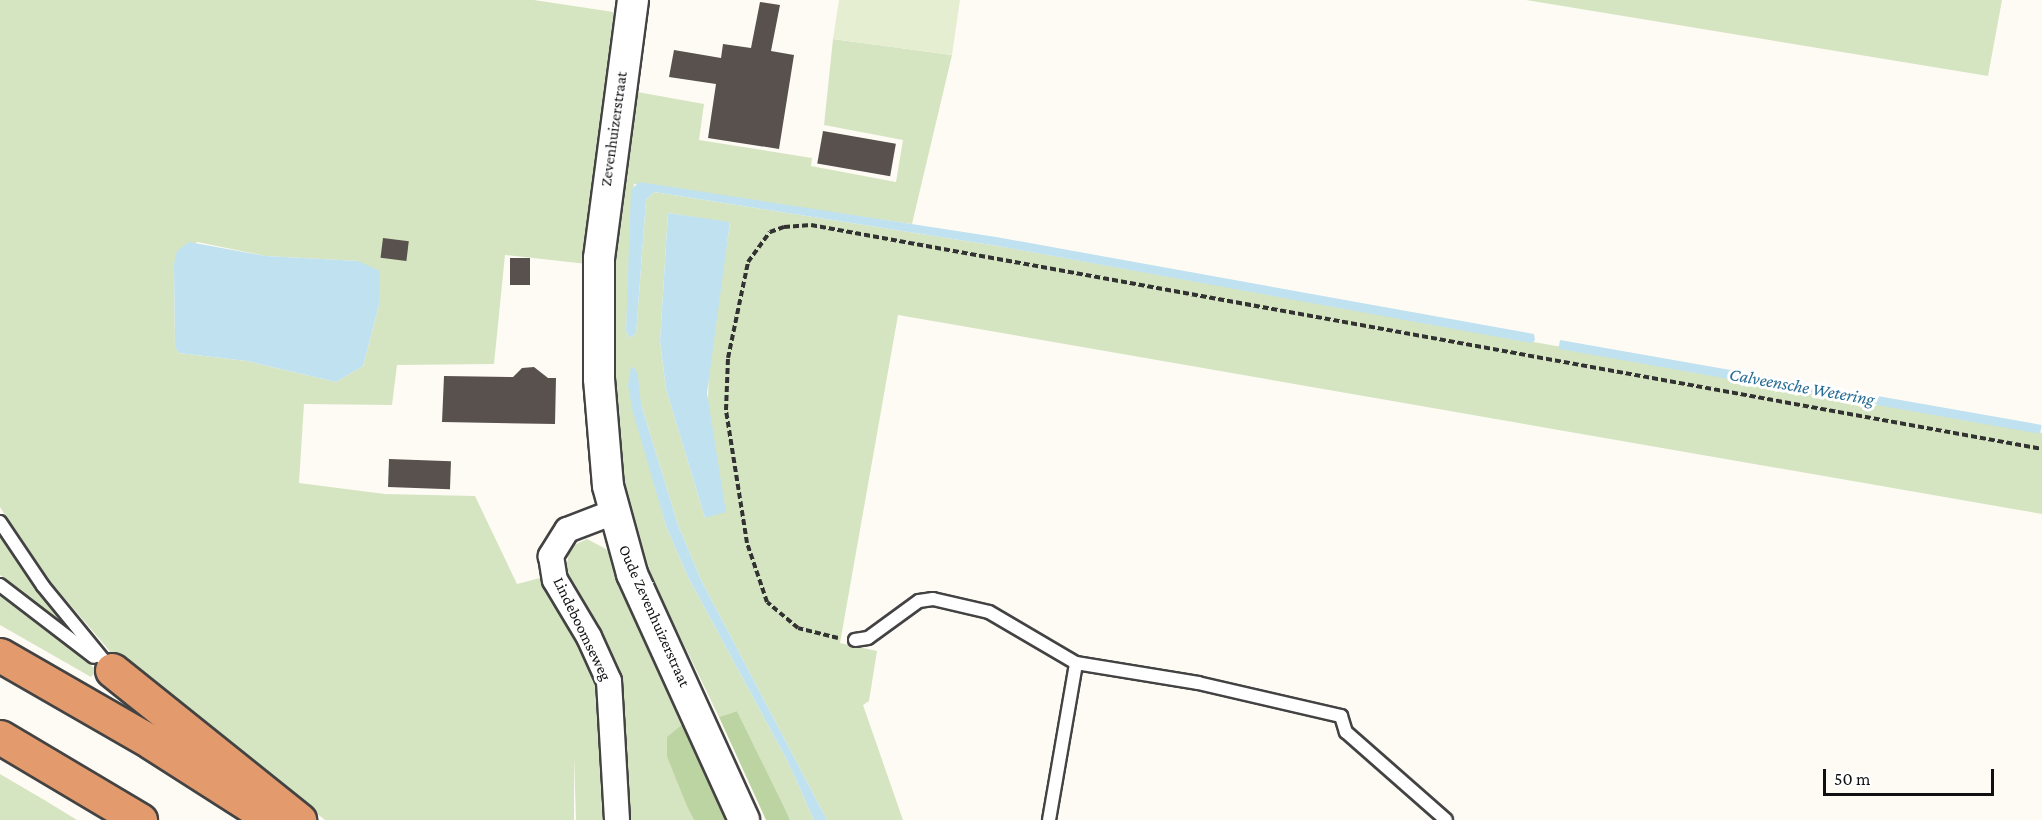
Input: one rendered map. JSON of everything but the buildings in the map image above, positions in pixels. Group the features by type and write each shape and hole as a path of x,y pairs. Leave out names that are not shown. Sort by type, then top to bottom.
{"highway":[{"path":"0,655 151,742 273,820"},
{"path":"112,670 299,820"},
{"path":"0,737 140,820"}],"street":[{"name":"Zevenhuizerstraat","path":"598,258 633,0"},
{"name":"Oude Zevenhuizerstraat","path":"598,258 599,390 614,512 632,574 744,820"},
{"name":"Lindeboomseweg","path":"614,512 567,530 551,556 555,580 589,637 609,681 617,820"}],"lane":[{"path":"0,522 44,586 112,670"},
{"path":"0,585 112,670"},
{"path":"855,640 868,638 919,601 933,599 989,612 1076,663 1221,687 1341,716 1346,732 1446,820"},
{"path":"1049,820 1076,663"}],"path":[{"path":"855,640 798,628 767,602 747,543 735,479 726,410 730,346 748,262 770,232 784,227 811,225 2042,449"}],"green space":[{"path":"0,0 534,0 620,13 587,264 505,255 494,364 397,365 392,405 304,404 299,483 385,494 475,496 517,584 540,578 592,660 602,690 609,820 576,820 574,756 574,820 325,820 113,655 32,560 0,507","holes":["197,242 266,256 358,261 379,305 363,366 336,382 247,361 179,353 175,347 174,264"]},
{"path":"839,0 960,0 952,55 833,39"},
{"path":"1526,0 2002,0 1988,76"},
{"path":"833,39 952,55 912,224 634,184 626,331 629,338 636,334 646,200 654,192 998,246 2042,433 2042,514 898,315 840,643 877,651 869,701 863,705 903,820 827,820 701,580 678,525 641,404 654,482 666,526 688,577 788,762 814,820 790,820 737,711 719,717 643,560 625,508 614,446 614,242 632,91 704,104 699,140 812,158 811,166 896,182 903,140 824,125","holes":["668,213 730,223 709,362 705,518 666,389 660,341"]},
{"path":"0,537 25,574 62,622 0,575"},
{"path":"587,539 606,549 614,561 689,719 667,757 694,820 626,820 619,681 565,574 570,547"},
{"path":"0,596 97,670 91,677 0,625"},
{"path":"737,711 790,820 766,820 719,717"},
{"path":"689,719 735,820 694,820 687,806 667,757 667,737"},
{"path":"0,774 46,801 77,820 0,820"}],"water":[{"path":"639,182 996,237 1534,334 1535,340 1532,343 998,246 654,192 646,200 636,334 629,338 626,331 631,190"},
{"path":"668,213 730,222 707,393 726,512 705,518 666,389 660,341"},
{"path":"189,242 266,256 358,261 380,271 379,305 363,366 336,382 247,361 179,353 175,347 174,264 177,251"},
{"name":"Calveensche Wetering","path":"1560,340 2042,425 2040,434 1558,349"},
{"path":"631,367 635,368 638,376 641,404 678,525 701,580 827,820 814,820 788,762 688,577 666,526 632,409 628,385"}]}
